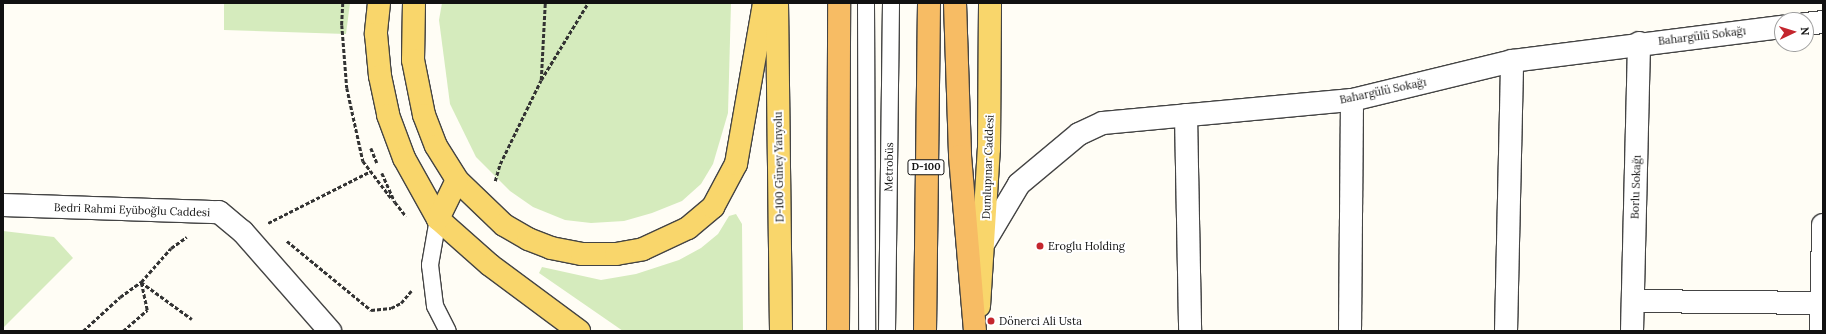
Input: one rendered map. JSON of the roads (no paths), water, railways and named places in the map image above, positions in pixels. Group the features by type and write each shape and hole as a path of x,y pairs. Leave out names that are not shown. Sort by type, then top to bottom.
{"highway":[{"path":"838,331 839,3"},
{"name":"D-100","path":"924,331 929,3"},
{"path":"955,3 960,156 976,331"}],"main road":[{"path":"379,3 377,48 380,76 388,115 404,158 438,219 490,265 579,331"},
{"path":"414,3 413,60 422,108 436,146 457,180 504,225 528,239 551,248 582,254 616,254 643,249 688,228 714,207 736,164 764,3"},
{"name":"D-100 Güney Yanyolu","path":"777,3 781,331"},
{"name":"Dumlupınar Caddesi","path":"976,331 985,241 989,149 990,3"},
{"path":"438,219 457,180"}],"street":[{"name":"Bahargülü Sokağı","path":"985,241 1019,184 1080,134 1103,122 1352,100 1512,61 1639,43 1774,28"},
{"name":"Borlu Sokağı","path":"1632,331 1639,43"},
{"path":"1506,331 1512,61"},
{"path":"1350,331 1352,100"},
{"path":"1186,115 1190,331"},
{"name":"Bedri Rahmi Eyüboğlu Caddesi","path":"3,205 219,212 243,232 330,331"},
{"path":"1821,331 1823,225"},
{"path":"1632,301 1822,303"}],"lane":[{"name":"Metrobüs","path":"866,3 867,331"},
{"name":"Metrobüs","path":"887,331 891,3"},
{"path":"438,219 430,265 435,306 448,331"}],"place":[{"name":"Eroglu Holding","path":"1040,246"},
{"name":"Dönerci Ali Usta","path":"991,321"}]}
